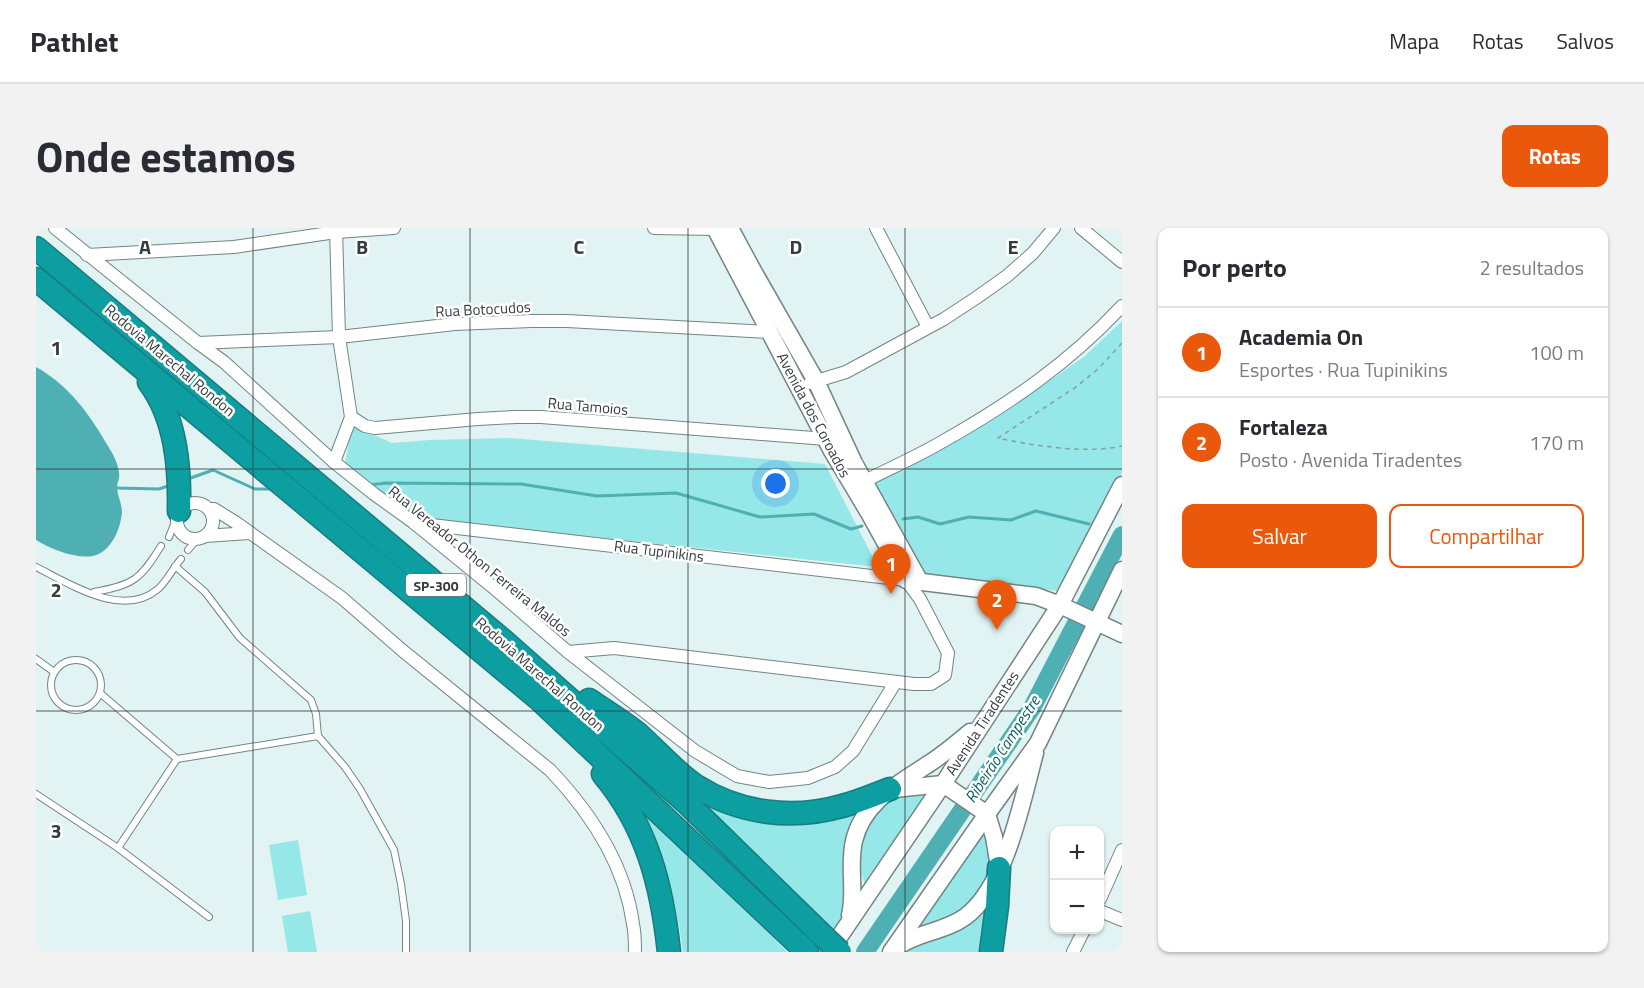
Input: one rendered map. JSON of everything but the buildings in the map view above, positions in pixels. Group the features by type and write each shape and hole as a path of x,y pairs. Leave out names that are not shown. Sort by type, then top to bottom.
{"highway":[{"name":"Rodovia Marechal Rondon","path":"36,248 506,644 689,805 826,944 840,952"},
{"name":"Rodovia Marechal Rondon","path":"36,279 540,700 807,952"},
{"path":"104,335 146,379 164,406 171,427 177,462 178,514"},
{"path":"506,644 636,733 694,785 717,798 766,812 792,814 818,812 843,806 890,789"},
{"path":"540,700 612,785 634,820 651,858 662,898 669,952"},
{"path":"992,952 999,868"}],"main road":[{"name":"Avenida dos Coroados","path":"720,228 770,332 826,439 859,484 915,587"},
{"name":"Avenida dos Coroados","path":"720,228 752,269 816,381 855,463 859,484"},
{"name":"Avenida Tiradentes","path":"826,944 846,927 944,785 983,721 1062,606 1122,485"},
{"path":"892,952 915,936 954,925 966,917 986,896 1008,847 1038,743 1095,621 1122,570"},
{"path":"915,587 1036,596 1122,634"},
{"path":"846,927 854,899 851,854 854,839 868,811 890,789 932,762 983,721"},
{"path":"892,952 984,812 1038,743"},
{"path":"890,789 944,785 984,812 994,837 999,868"}],"street":[{"name":"Rua Vereador Othon Ferreira Maldos","path":"55,228 224,362 334,462 413,522 568,652 694,751 737,776 769,782 808,778 835,767 853,751 895,683"},
{"path":"87,255 234,247 336,230 394,228"},
{"path":"654,228 720,228"},
{"path":"876,228 928,327"},
{"path":"800,387 846,372 976,298 1007,276 1033,253 1054,228"},
{"path":"1081,228 1122,262"},
{"path":"334,462 351,417 339,337 336,230"},
{"path":"859,484 939,443 1030,387 1079,350 1122,306"},
{"name":"Rua Botocudos","path":"198,343 339,337 455,324 531,321 770,332"},
{"name":"Rua Tamoios","path":"351,417 365,426 375,428 478,419 541,417 826,439"},
{"path":"249,533 191,538 180,531 177,525 178,514 184,506 198,503 228,518 295,564 342,598 403,651 550,770 587,814 612,857 622,880 634,925 635,952"},
{"path":"202,537 210,531 212,524 212,517 208,509"},
{"name":"Rua Tupinikins","path":"413,522 915,587"},
{"name":"Avenida dos Coroados","path":"895,683 931,684 945,675 948,654 915,587"},
{"path":"568,652 614,648 895,683"},
{"path":"1104,890 1122,850"},
{"path":"1104,912 1122,920"},
{"path":"1072,952 1082,934"}],"lane":[{"path":"169,537 178,514"},
{"path":"188,550 202,537"},
{"path":"90,593 119,588 140,576 161,546"},
{"path":"36,567 90,593 118,601 127,601 144,597 159,588 181,559"},
{"path":"175,566 205,592 240,638 311,700 316,714 318,736 355,782 393,850 406,921 406,952"},
{"path":"36,659 54,672"},
{"path":"76,659 91,664 97,670 100,678 100,693 90,706 74,710 66,708 54,697 51,688 54,672 60,665 76,659"},
{"path":"100,693 177,759"},
{"path":"118,848 177,759 318,736"},
{"path":"36,794 118,848 209,917"}],"path":[{"path":"1122,343 1098,369 1076,387 998,438 1068,448 1106,450 1122,446"},
{"path":"101,532 114,541"}],"shaded area":[{"path":"1122,321 1122,472 1098,522 1057,591 925,578 872,481 1019,402 1085,356"},
{"path":"36,367 65,388 81,406 102,436 117,464 119,479 117,490 122,513 119,526 110,545 93,556 86,557 63,552 36,540"},
{"path":"352,425 392,443 510,438 825,464 878,567 414,518 344,469"},
{"path":"689,788 717,805 865,802 844,914 836,931"},
{"path":"927,792 865,885 858,857 864,829 882,806 890,801 899,796"},
{"path":"633,796 787,952 683,952 666,871"},
{"path":"986,829 991,857 988,876 966,910 929,927 919,927"},
{"path":"298,840 307,895 278,900 269,845"},
{"path":"987,910 984,952 905,952 915,945 970,923"},
{"path":"310,911 317,952 288,952 282,916"}],"waterway":[{"path":"188,479 213,470 255,489 272,489"},
{"path":"369,485 386,483 521,484 597,496 676,493 760,517 814,514 851,529 862,526"},
{"path":"116,488 159,489 171,485"},
{"path":"903,519 918,517 940,524 969,517 1011,520 1036,511 1089,524"},
{"name":"Ribeirão Campestre","path":"865,952 1032,708 1122,535"}],"place":[{"name":"Academia On","path":"891,594"},
{"name":"Fortaleza","path":"997,630"}]}
